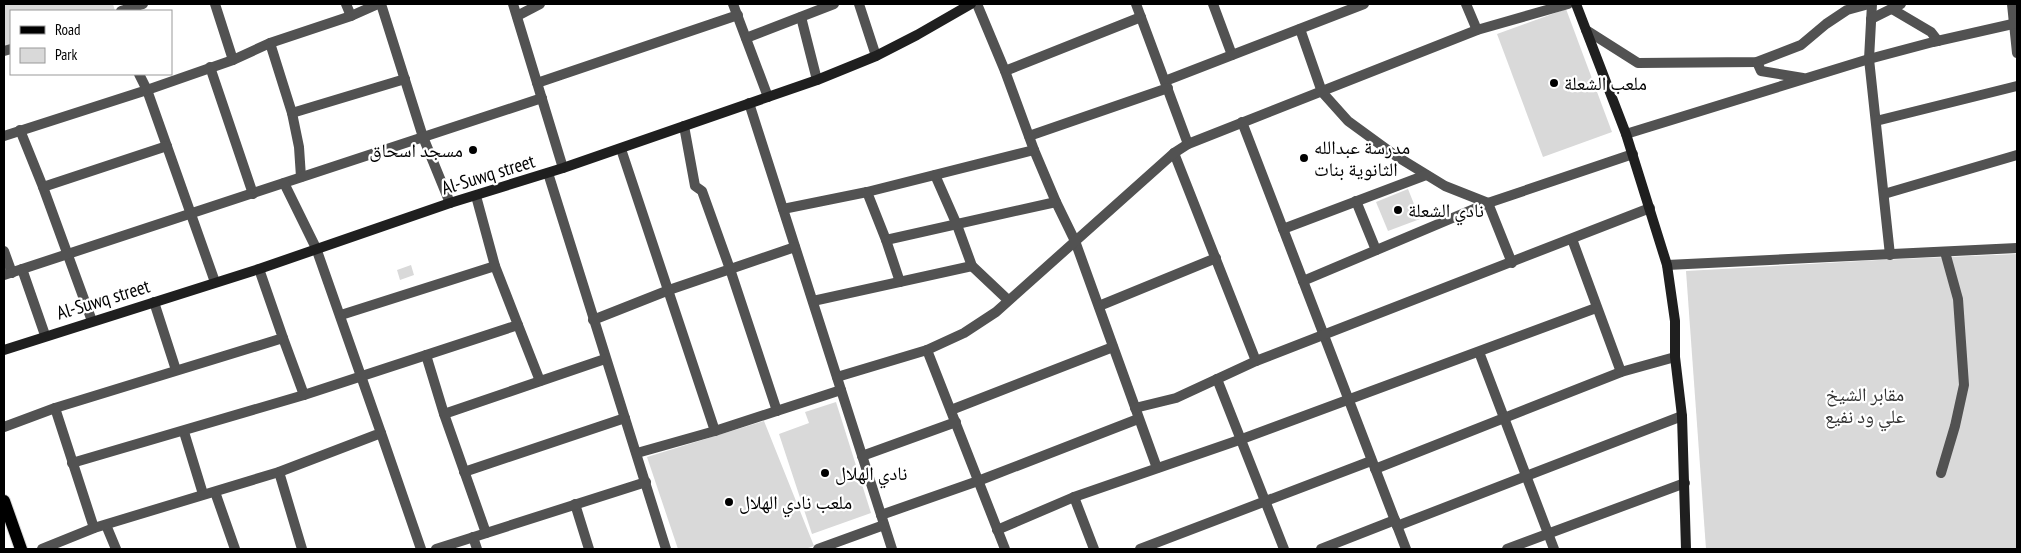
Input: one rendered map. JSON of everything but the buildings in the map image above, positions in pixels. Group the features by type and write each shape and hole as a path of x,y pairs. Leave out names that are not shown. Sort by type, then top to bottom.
{"main road":[{"path":"4,503 21,549"}],"street":[{"path":"124,10 143,4"},
{"path":"215,4 233,60"},
{"path":"346,4 351,16"},
{"path":"4,136 233,60 270,43 351,16 379,4 423,137 450,203"},
{"path":"513,4 563,168"},
{"path":"517,16 540,4"},
{"path":"733,4 768,97"},
{"path":"746,38 834,4"},
{"path":"859,4 876,56"},
{"name":"Al-Suwq street","path":"4,350 45,335 259,269 450,203 621,149 817,80 876,56 970,4"},
{"path":"977,4 1005,70 1034,150 1075,241 1157,468"},
{"path":"1136,4 1188,144"},
{"path":"1213,4 1232,55"},
{"path":"1029,136 1166,85 1232,55 1364,4"},
{"path":"1466,4 1477,30"},
{"path":"837,376 927,350 964,332 996,312 1174,153 1188,144 1477,30 1568,4"},
{"path":"1576,4 1633,154 1667,265 1675,321 1675,357 1682,416 1686,549"},
{"path":"1586,30 1638,63 1757,62 1801,45 1826,24 1847,10 1870,4 1869,60 1890,255"},
{"path":"2012,4 2016,24 2017,53"},
{"path":"1871,19 1896,6 1932,32 1938,41"},
{"path":"537,83 738,15"},
{"path":"801,17 817,80"},
{"path":"1005,70 1141,18"},
{"path":"1626,134 1869,60 1938,41 2016,24"},
{"path":"1300,29 1322,92 1348,121 1426,175 1445,186 1488,203 1512,262"},
{"path":"270,43 292,113 299,147 301,178"},
{"path":"1757,62 1761,72 1806,79"},
{"path":"210,68 253,194"},
{"path":"140,75 147,90 215,282"},
{"path":"292,113 405,79"},
{"path":"1876,121 2017,86"},
{"path":"12,272 542,98"},
{"path":"748,104 892,549"},
{"path":"1242,122 1406,549"},
{"path":"684,126 695,186 702,191 777,411"},
{"path":"20,130 92,321"},
{"path":"43,188 167,146"},
{"path":"621,149 715,431"},
{"path":"783,209 867,192 1034,150"},
{"path":"1174,153 1256,361"},
{"path":"1303,281 1488,203 1633,154"},
{"path":"1884,194 2017,155"},
{"path":"548,173 666,549"},
{"path":"935,174 972,266 1008,300"},
{"path":"1283,229 1426,175"},
{"path":"284,183 316,248 421,549"},
{"path":"867,192 900,282"},
{"path":"476,196 495,266 540,381"},
{"path":"1356,201 1376,250"},
{"path":"886,240 1056,202"},
{"path":"1135,408 1176,398 1256,361 1650,208"},
{"path":"1572,239 1596,308 1622,372"},
{"path":"594,320 669,290 795,247"},
{"path":"1667,265 2017,248"},
{"path":"4,251 12,272 45,335"},
{"path":"1941,473 1955,426 1964,385 1958,299 1945,252"},
{"path":"1098,306 1216,258"},
{"path":"341,316 495,266"},
{"path":"813,301 972,266"},
{"path":"259,269 304,395"},
{"path":"154,302 176,370"},
{"path":"997,530 1074,497 1242,439 1596,308"},
{"path":"72,463 184,432 304,395 518,325"},
{"path":"4,427 55,408 283,338"},
{"path":"951,410 1113,347"},
{"path":"927,350 1005,549"},
{"path":"1479,352 1554,549"},
{"path":"426,355 444,414 486,533"},
{"path":"1140,549 1267,502 1504,419 1622,372 1675,357"},
{"path":"444,414 605,359"},
{"path":"1216,379 1242,439 1284,549"},
{"path":"636,453 715,431 841,390"},
{"path":"55,408 94,528"},
{"path":"1321,549 1526,476 1682,416"},
{"path":"464,472 625,418"},
{"path":"818,549 978,480 1138,419"},
{"path":"862,456 956,422"},
{"path":"184,432 204,494"},
{"path":"42,549 94,528 279,472 381,433"},
{"path":"279,472 302,549"},
{"path":"436,549 646,482"},
{"path":"1507,549 1685,483"},
{"path":"215,492 235,549"},
{"path":"1074,497 1094,549"},
{"path":"575,504 589,549"},
{"path":"106,525 116,549"},
{"path":"473,537 477,549"}],"green space":[{"path":"4,4 113,4 115,10 10,10 10,45 4,47"},
{"name":"ملعب الشعلة","path":"1566,9 1612,132 1543,157 1497,34"},
{"name":"نادي الشعلة","path":"1408,189 1420,219 1388,231 1376,202"},
{"name":"مقابر الشيخ علي ود نفيع","path":"2017,254 2017,549 1706,549 1686,271"},
{"path":"411,265 414,275 400,280 397,270"},
{"name":"نادي الهلال","path":"836,402 871,513 812,534 779,434 809,423 805,412"},
{"name":"ملعب نادي الهلال","path":"764,421 814,546 805,549 678,549 647,457"}],"place":[{"name":"ملعب الشعلة","path":"1554,83"},
{"name":"مسجد اسحاق","path":"473,150"},
{"name":"مدرسة عبدالله الثانوية بنات","path":"1304,158"},
{"name":"نادي الشعلة","path":"1398,210"},
{"name":"نادي الهلال","path":"825,473"},
{"name":"ملعب نادي الهلال","path":"729,502"}]}
